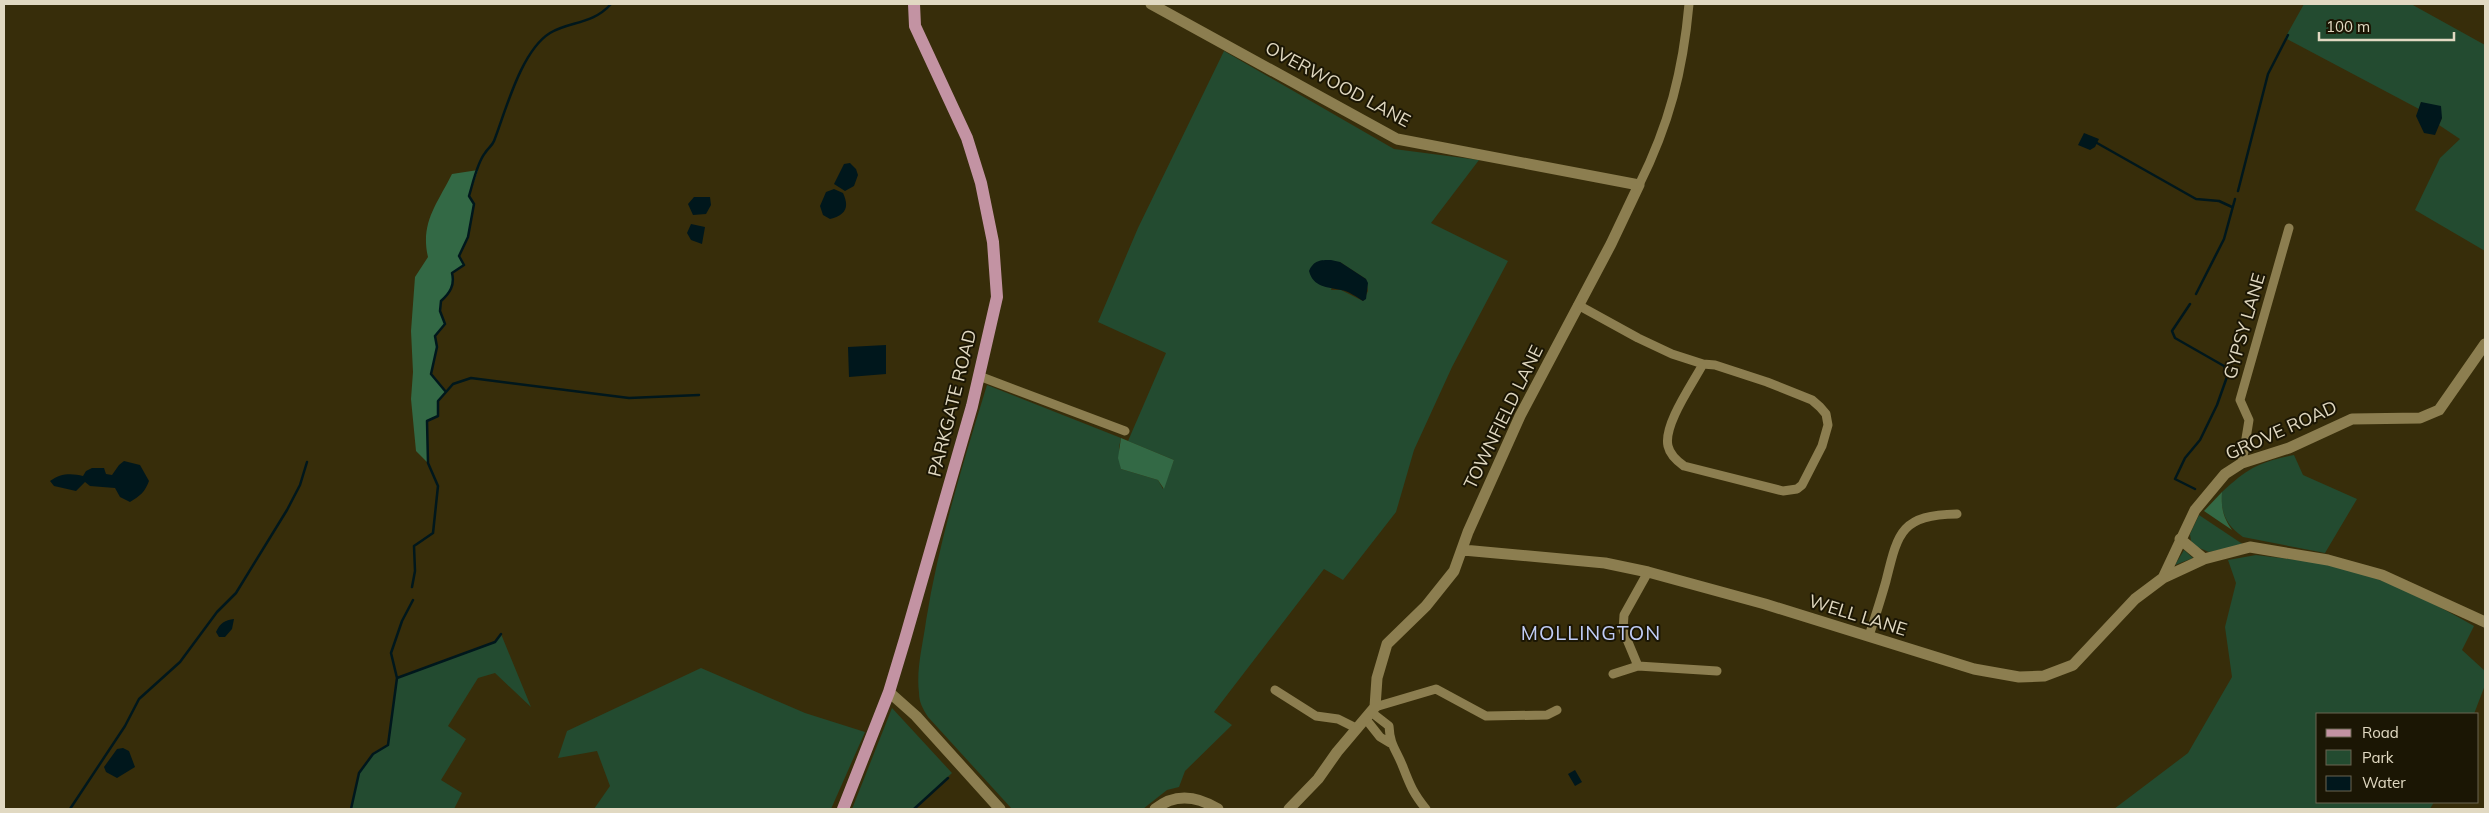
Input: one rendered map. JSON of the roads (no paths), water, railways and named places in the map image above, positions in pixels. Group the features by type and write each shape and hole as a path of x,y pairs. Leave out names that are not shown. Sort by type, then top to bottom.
{"main road":[{"name":"PARKGATE ROAD","path":"843,809 889,692 979,376 997,297 993,242 981,183 966,138 915,26 914,4"}],"street":[{"name":"OVERWOOD LANE","path":"1151,4 1397,139 1639,185"},
{"name":"TOWNFIELD LANE","path":"1370,712 1376,678 1387,644 1426,606 1454,570 1463,550 1468,532 1520,416 1611,244 1658,147 1671,110 1685,51 1689,4"},
{"name":"GYPSY LANE","path":"2242,463 2249,420 2240,400 2289,228"},
{"path":"1578,305 1638,338 1703,364 1715,364 1812,400 1826,414 1828,425 1822,446 1802,485 1797,489 1783,491 1684,466 1675,460 1667,444 1667,435 1703,364"},
{"name":"GROVE ROAD","path":"2163,578 2195,510 2213,486 2242,463 2289,448 2352,419 2420,418 2439,410 2485,344"},
{"path":"979,376 1125,431"},
{"path":"1868,636 1881,599 1894,545 1904,530 1916,520 1935,514 1957,514"},
{"path":"2180,539 2204,559"},
{"name":"WELL LANE","path":"1463,550 1605,563 1648,572 1765,604 1974,669 2019,677 2044,676 2073,665 2135,598 2163,578 2204,559 2250,547 2328,560 2382,575 2485,622"},
{"path":"1638,666 1623,630 1624,615 1648,572"},
{"path":"1613,674 1638,666 1718,670"},
{"path":"1289,809 1318,780 1370,712 1436,689 1475,712 1486,716 1547,715 1557,710"},
{"path":"1275,690 1316,716 1338,719 1356,728"},
{"path":"889,692 916,716 1000,809"},
{"path":"1370,712 1389,726 1390,743 1403,767 1409,786 1422,797 1426,809"},
{"path":"1370,712 1380,738 1390,743"},
{"path":"1155,809 1164,802 1178,798 1188,798 1197,799 1218,809"}],"water":[{"path":"2421,102 2441,106 2442,118 2435,135 2424,133 2416,116"},
{"path":"2084,133 2099,139 2095,147 2090,150 2078,145"},
{"path":"850,163 856,169 858,175 854,186 845,191 834,184 844,164"},
{"path":"834,189 843,193 846,207 843,213 830,219 823,215 820,206 826,192"},
{"path":"694,197 710,197 711,205 706,214 693,215 688,204"},
{"path":"691,224 705,227 702,244 691,240 687,233"},
{"path":"1331,260 1340,262 1366,279 1368,283 1366,299 1363,301 1352,294 1326,287 1314,280 1309,271 1313,265 1321,261"},
{"path":"886,345 886,374 849,377 848,347"},
{"path":"124,461 140,465 149,481 142,493 130,502 120,497 115,488 90,486 85,482 76,491 54,486 50,481 66,474 83,476 86,471 92,468 104,468 106,474 112,475"},
{"path":"234,619 232,629 225,637 219,637 216,632 219,626 225,621"},
{"path":"123,748 129,751 135,767 117,778 106,772 104,767 117,749"},
{"path":"1575,770 1582,782 1575,786 1568,774"}],"waterway":[{"path":"412,587 415,571 414,546 433,533 438,486 428,463 427,421 438,416 438,401 446,392 431,374 437,347 435,336 445,324 440,311 441,301 451,288 453,281 452,273 464,265 459,256 468,237 474,204 469,196 477,168 482,157 494,141 509,98 531,53 550,33 596,16 611,4"},
{"path":"2238,191 2268,74 2288,35"},
{"path":"2097,143 2196,199 2219,201 2232,207"},
{"path":"2196,294 2224,239 2235,199"},
{"path":"2190,304 2172,331 2175,338 2224,366 2228,374 2217,405 2200,440 2185,458 2175,479 2195,489"},
{"path":"446,392 453,384 471,378 629,398 699,395"},
{"path":"70,809 125,726 139,699 180,662 217,612 236,593 287,510 300,485 307,462"},
{"path":"397,678 391,653 402,621 413,600"},
{"path":"351,809 359,773 373,754 388,745 397,678 495,642 501,634"},
{"path":"914,809 948,778"}],"district":[{"name":"MOLLINGTON","path":"1591,632"}]}
